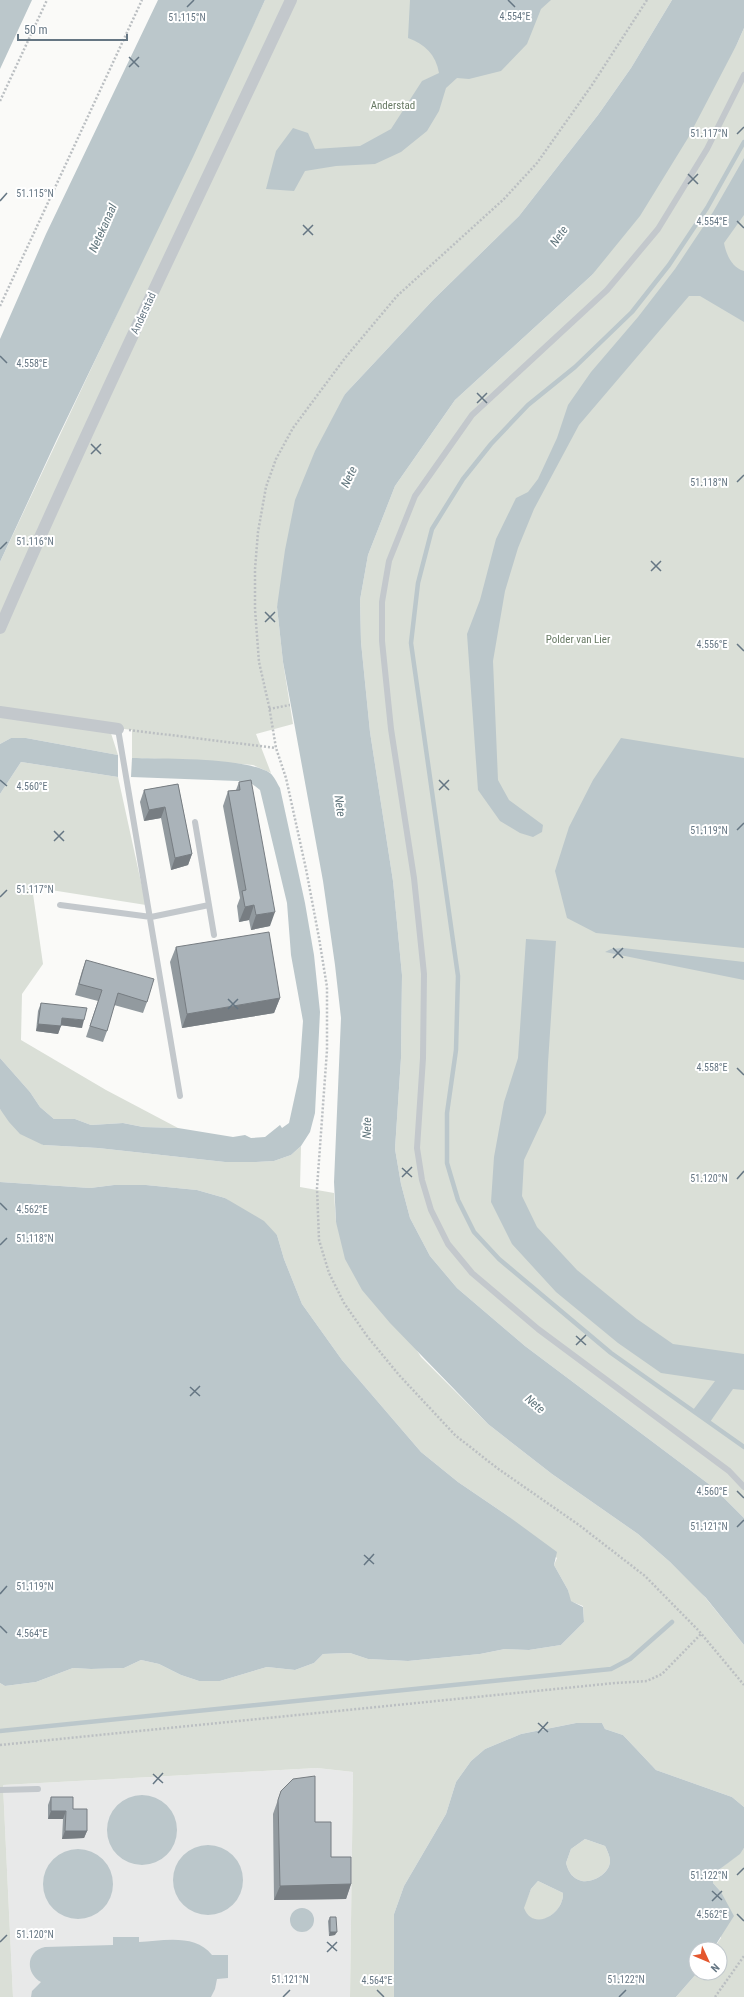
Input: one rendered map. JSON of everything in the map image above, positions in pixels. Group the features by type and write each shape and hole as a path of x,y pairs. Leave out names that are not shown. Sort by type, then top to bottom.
{"street":[{"name":"Anderstad","path":"0,628 42,532 137,325 291,0"},
{"path":"0,712 118,728"}],"lane":[{"path":"744,74 707,149 658,229 607,290 472,415 415,496 389,561 382,602 382,641 391,729 414,878 424,974 423,1058 417,1148 422,1180 430,1210 448,1244 472,1273 538,1329 729,1471 744,1487"},
{"path":"118,728 180,1096"},
{"path":"195,822 214,935"},
{"path":"60,904 151,917 209,905"},
{"path":"0,1790 38,1789"}],"path":[{"path":"0,101 47,0"},
{"path":"0,306 142,0"},
{"path":"647,0 597,79 537,163 504,199 398,296 345,358 316,395 293,428 276,459 266,487 261,517 255,569 259,662 276,748 286,778 303,853 319,938 326,987 327,1050 317,1188 319,1240 329,1273 344,1303 367,1336 399,1375 455,1435 490,1463 584,1529 646,1576 701,1634 744,1685"},
{"path":"269,709 290,705"},
{"path":"118,728 276,748"},
{"path":"0,1745 646,1681 662,1674 701,1634"},
{"path":"715,1997 744,1956"}],"shaded area":[{"path":"317,1768 353,1772 350,1997 13,1997 3,1785"}],"green space":[{"path":"265,0 672,0 631,68 598,115 519,216 433,300 345,394 277,607 283,662 293,724 256,734 271,773 253,765 194,760 132,758 132,730 109,727 118,755 26,738 11,738 0,744 0,562"},
{"name":"Polder van Lier","path":"744,28 744,1518 714,1488 525,1346 457,1288 430,1256 410,1218 401,1184 395,1149 401,1058 402,975 393,881 370,732 361,642 360,600 368,555 395,486 455,400 592,275 737,44"},
{"path":"21,762 118,777 146,905 32,887 43,964 22,994 21,1040 106,1090 178,1128 143,1127 123,1123 91,1125 75,1119 54,1119 40,1107 30,1092 0,1058 0,794"},
{"path":"0,1109 43,1145 98,1148 225,1162 274,1161 291,1155 301,1146 300,1187 334,1193 336,1222 421,1357 488,1424 552,1474 638,1534 670,1562 700,1591 744,1645 744,1807 732,1797 656,1770 623,1735 605,1729 602,1723 576,1723 521,1734 485,1749 471,1761 456,1782 446,1814 404,1886 394,1914 394,1997 350,1997 353,1772 317,1768 3,1785 13,1997 0,1997 0,1683 5,1686 36,1682 73,1668 124,1668 141,1660 159,1664 181,1675 199,1681 220,1681 267,1667 295,1670 314,1663 323,1654 350,1653 368,1659 408,1661 480,1654 505,1649 529,1650 561,1645 584,1622 583,1606 570,1601 568,1590 554,1565 557,1558 508,1516 458,1482 421,1452 342,1360 302,1304 284,1259 277,1235 225,1198 197,1190 146,1185 114,1185 90,1188 0,1182"},
{"path":"585,1839 605,1846 610,1861 607,1870 603,1874 594,1880 588,1881 576,1879 569,1871 566,1863 571,1849"},
{"path":"744,1848 744,1997 676,1997 690,1981 728,1981 728,1941 719,1941 721,1938 721,1892 713,1883 714,1878 721,1868"},
{"path":"538,1881 563,1893 559,1908 547,1918 540,1920 534,1919 528,1915 523,1908 531,1889"}],"water":[{"path":"0,0 32,0 0,69"},
{"name":"Netekanaal","path":"158,0 265,0 193,157 57,439 0,562 0,339 46,234"},
{"path":"410,0 551,0 541,9 527,44 501,71 469,79 457,78 446,88 439,111 427,131 401,152 375,164 336,166 305,171 294,191 266,189 276,151 293,128 308,133 315,149 360,146 391,129 422,81 439,73 438,67 429,51 420,43 408,38"},
{"name":"Nete","path":"672,0 744,0 744,28 737,44 688,138 640,216 592,275 455,400 395,486 368,555 360,600 361,642 370,732 393,881 402,975 401,1058 395,1149 401,1184 410,1218 430,1256 457,1288 525,1346 714,1488 744,1518 744,1645 706,1598 670,1562 638,1534 552,1474 488,1424 390,1323 362,1290 345,1259 336,1222 334,1182 341,1018 323,881 283,662 277,607 285,550 295,500 315,451 345,394 433,300 519,216 598,115 631,68"},
{"path":"744,158 744,215 724,243 730,260 736,267 744,271 744,322 700,296 689,296 579,425 534,509 518,548 505,591 493,661 498,780 509,800 543,825 542,832 533,837 520,833 500,821 478,790 467,634 480,600 496,539 516,498 528,492 538,479 557,438 568,405 591,372 638,317 675,269 713,212"},
{"path":"11,738 26,738 118,755 118,777 21,762 0,794 0,744"},
{"path":"621,738 744,758 744,948 596,933 567,918 555,871 569,827 593,780"},
{"path":"132,758 224,761 242,764 270,773 280,788 305,903 314,955 320,1012 315,1113 310,1132 301,1146 291,1155 274,1161 225,1162 98,1148 43,1145 20,1134 0,1109 0,1058 30,1092 40,1107 54,1119 75,1119 91,1125 123,1123 143,1127 178,1128 233,1137 245,1135 251,1138 265,1137 280,1125 282,1128 289,1123 299,1077 303,1021 291,955 287,903 260,790 251,783 238,781 131,777"},
{"path":"526,939 556,941 546,1113 524,1160 522,1196 537,1227 577,1270 637,1319 673,1344 744,1354 744,1390 733,1389 710,1422 693,1410 715,1381 661,1373 618,1343 556,1292 512,1244 491,1202 494,1157 504,1102 518,1058"},
{"path":"623,948 744,962 744,980 605,952 611,949"},
{"path":"0,1182 90,1188 114,1185 146,1185 197,1190 225,1198 264,1221 277,1235 284,1259 302,1304 342,1360 421,1452 458,1482 557,1552 554,1565 568,1590 571,1601 583,1607 584,1622 561,1645 529,1650 505,1649 480,1654 408,1661 368,1659 350,1653 323,1654 314,1663 295,1670 267,1667 220,1681 199,1681 181,1675 159,1664 141,1660 124,1668 73,1668 36,1682 5,1686 0,1683"},
{"path":"576,1723 602,1723 605,1729 623,1735 656,1770 732,1797 744,1807 744,1848 740,1854 716,1872 713,1878 713,1883 721,1892 734,1916 718,1941 688,1941 688,1981 690,1981 676,1997 394,1997 394,1914 404,1886 446,1814 456,1782 471,1761 485,1749 521,1734","holes":["585,1839 605,1846 610,1861 607,1870 594,1880 583,1881 576,1879 569,1871 566,1863 571,1849","538,1881 563,1893 559,1908 547,1917 534,1919 528,1915 524,1908 531,1889"]},
{"path":"142,1795 155,1798 167,1805 174,1817 177,1830 174,1843 167,1855 155,1862 142,1865 129,1862 117,1855 110,1843 107,1830 110,1817 117,1805 129,1798"},
{"path":"208,1845 221,1848 233,1855 240,1867 243,1880 240,1893 233,1905 221,1912 208,1915 195,1912 183,1905 176,1893 173,1880 176,1867 183,1855 195,1848"},
{"path":"78,1849 91,1852 103,1859 110,1871 113,1884 110,1897 103,1909 91,1916 78,1919 65,1916 53,1909 46,1897 43,1884 46,1871 53,1859 65,1852"},
{"path":"302,1908 310,1912 314,1920 310,1928 302,1932 294,1928 290,1920 294,1912"},
{"path":"113,1937 139,1937 139,1942 168,1940 187,1941 205,1948 212,1955 228,1955 228,1978 217,1979 215,1989 211,1997 31,1997 32,1991 41,1982 32,1973 30,1968 31,1957 39,1949 45,1947 113,1945"}],"building":[{"path":"251,780 275,912 256,915 254,905 245,907 242,891 246,890 228,791 240,790 239,782"},
{"path":"178,784 192,854 175,858 165,807 149,810 144,790"},
{"path":"269,932 280,998 187,1014 176,947"},
{"path":"86,960 154,979 147,1002 118,993 107,1031 90,1026 102,990 79,984"},
{"path":"41,1003 87,1008 84,1020 62,1018 61,1026 38,1024"},
{"path":"315,1776 315,1822 331,1822 331,1857 351,1857 351,1884 280,1886 278,1800 281,1791 293,1779"},
{"path":"51,1797 73,1797 73,1809 87,1809 87,1831 65,1831 66,1811 51,1811"},
{"path":"330,1917 336,1917 337,1932 330,1932"}],"waterway":[{"path":"744,142 707,208 669,265 632,312 575,367 528,405 491,444 463,479 432,529 418,583 411,643 458,976 456,1050 447,1113 447,1163 458,1200 474,1232 499,1259 611,1353 744,1447"},
{"path":"0,1731 611,1669 630,1659 672,1622"}]}
